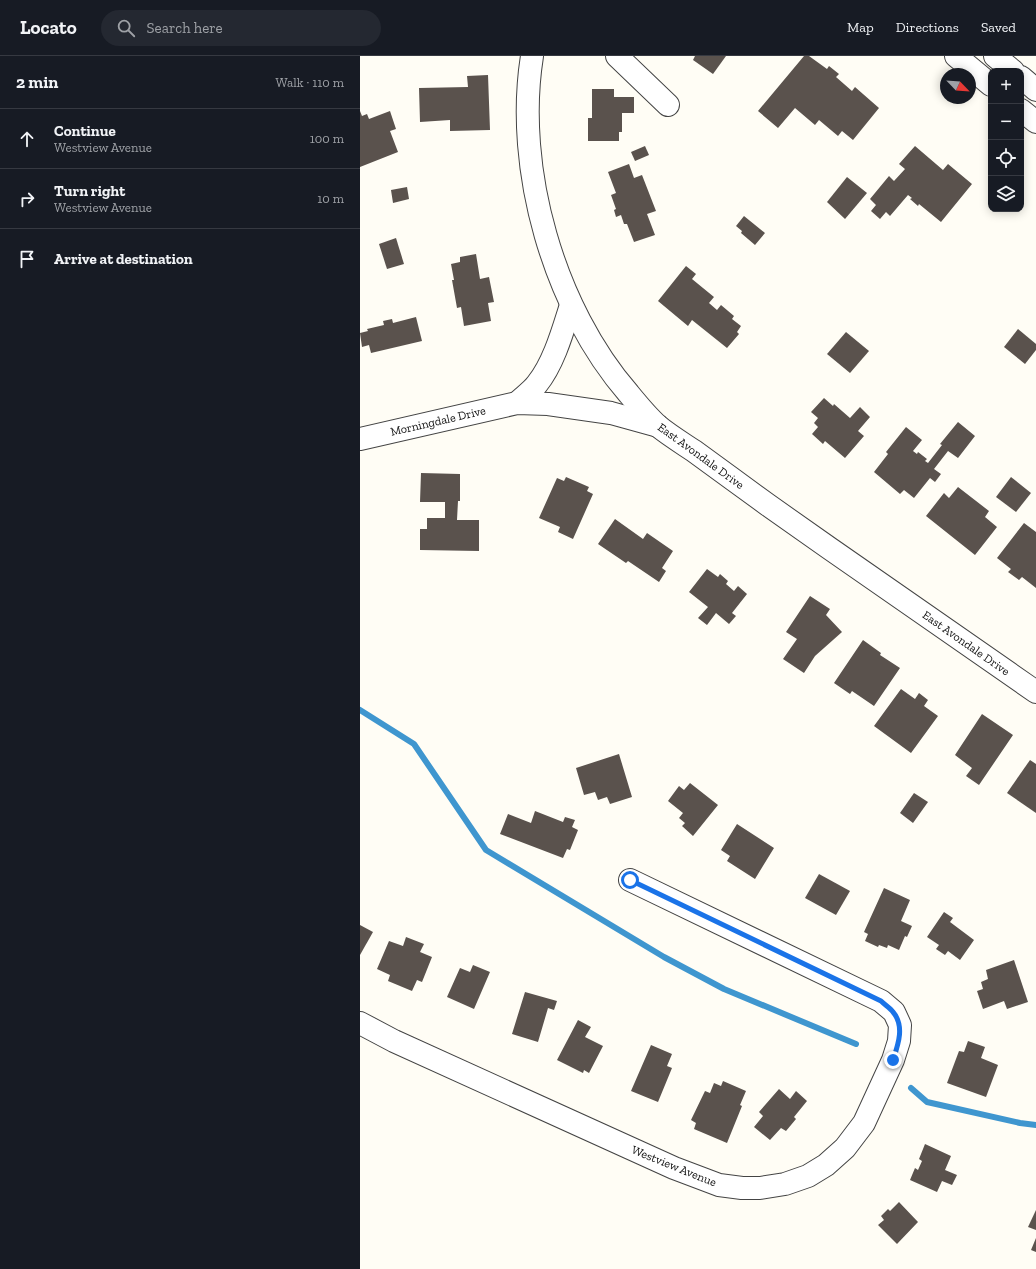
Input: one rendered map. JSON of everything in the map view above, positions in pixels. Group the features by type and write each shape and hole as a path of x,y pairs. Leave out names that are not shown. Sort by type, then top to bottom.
{"street":[{"name":"East Avondale Drive","path":"532,56 528,115 531,159 538,207 552,253 571,304 590,340 613,374 658,426 831,550 1036,692"},
{"path":"617,56 668,105"},
{"path":"956,56 988,83"},
{"path":"995,56 1009,68"},
{"path":"1024,80 1036,90"},
{"path":"1024,112 1036,122"},
{"path":"517,403 537,384 550,363 571,304"},
{"name":"Morningdale Drive","path":"360,439 517,403 548,404 611,413 658,426"},
{"name":"Westview Avenue","path":"360,1023 394,1041 667,1164 719,1185 742,1188 760,1188 785,1184 808,1176 826,1165 845,1148 864,1123 893,1060 899,1041 900,1026 894,1012 881,1001 630,880"}],"building":[{"path":"695,56 726,56 713,74 693,60"},
{"path":"804,56 809,56 827,69 829,66 839,74 836,77 852,91 855,87 879,108 853,140 842,131 838,136 819,120 815,125 795,108 778,128 758,111"},
{"path":"488,75 490,130 450,131 450,120 420,122 419,88 468,87 467,76"},
{"path":"592,89 614,89 614,97 634,97 634,113 622,113 622,132 619,132 619,141 588,141 588,118 592,118"},
{"path":"360,111 362,116 367,114 369,119 390,111 396,129 390,131 398,152 360,167"},
{"path":"645,146 649,155 635,161 631,152"},
{"path":"915,146 943,170 948,164 972,184 941,222 919,204 918,206 910,199 912,198 908,195 890,216 886,212 880,219 871,211 876,205 870,199 889,176 894,181 905,169 899,164"},
{"path":"629,164 634,178 642,175 656,211 647,214 655,235 634,242 627,224 624,224 621,215 616,217 614,210 616,209 611,195 616,193 608,172"},
{"path":"847,177 867,193 845,219 827,202"},
{"path":"407,187 409,199 393,203 391,190"},
{"path":"744,216 765,233 755,245 741,233 742,231 736,226"},
{"path":"396,238 404,264 387,269 379,244"},
{"path":"476,254 480,279 489,277 494,302 488,303 491,321 464,326 461,307 457,308 451,264 460,262 460,257"},
{"path":"686,266 696,274 692,279 714,297 709,303 717,310 721,305 734,316 732,319 741,326 737,332 739,334 727,348 692,320 688,326 658,301"},
{"path":"416,317 422,341 371,353 369,345 362,347 360,333 368,331 367,329 384,325 383,321 392,319 393,323"},
{"path":"1018,329 1036,344 1036,350 1025,364 1004,347"},
{"path":"846,332 869,351 850,373 827,354"},
{"path":"824,398 833,406 834,404 850,418 860,407 870,417 858,431 864,436 845,458 825,441 823,444 812,434 818,427 814,423 818,418 811,412"},
{"path":"958,422 975,436 958,458 948,451 934,469 941,474 935,482 930,478 914,498 904,490 900,494 874,472 888,454 886,452 906,427 922,440 913,451 917,454 918,452 927,459 925,461 928,463 942,445 940,444"},
{"path":"421,473 460,474 460,501 458,501 457,520 479,520 479,551 420,550 420,529 427,529 427,518 445,518 445,502 420,502"},
{"path":"566,477 589,487 587,491 593,494 573,539 558,532 560,527 539,518 557,478 564,481"},
{"path":"1011,477 1031,493 1016,512 996,497"},
{"path":"958,487 989,511 985,517 997,527 975,555 926,516 944,493 949,498"},
{"path":"615,519 643,539 647,533 673,551 662,568 666,571 659,582 628,561 626,563 598,544"},
{"path":"1024,523 1036,532 1036,588 1022,577 1019,580 1008,572 1011,569 997,558"},
{"path":"707,569 718,577 720,574 728,581 726,584 734,591 738,586 747,594 732,613 736,616 729,624 716,613 707,625 698,618 708,607 689,592"},
{"path":"810,596 830,609 826,615 842,632 815,656 804,673 783,659 797,639 786,632"},
{"path":"863,640 881,653 880,655 900,668 874,706 852,691 850,694 834,683"},
{"path":"901,689 915,699 919,693 928,700 924,706 938,716 911,753 874,726"},
{"path":"982,714 1013,735 979,785 966,776 972,768 955,755"},
{"path":"619,754 632,797 610,804 607,797 598,800 595,792 584,795 576,768"},
{"path":"1030,760 1036,764 1036,813 1007,793"},
{"path":"690,783 718,805 693,836 682,826 685,823 679,818 683,813 668,801 679,786 684,790"},
{"path":"914,793 928,802 913,823 900,813"},
{"path":"535,811 563,822 565,817 575,820 572,827 578,830 570,850 567,849 563,858 500,834 508,814 531,823"},
{"path":"737,824 774,848 755,879 727,861 730,856 721,850"},
{"path":"819,874 850,891 836,915 805,898"},
{"path":"884,888 910,900 901,921 912,926 907,937 905,936 899,950 888,945 887,948 879,945 878,947 865,941 868,934 864,932"},
{"path":"944,912 953,918 950,922 974,940 960,960 948,951 945,955 936,949 939,945 927,937"},
{"path":"360,925 373,932 360,955"},
{"path":"406,937 424,944 420,952 432,957 422,982 417,980 412,991 388,981 390,975 377,969 389,941 403,946"},
{"path":"1014,960 1028,1002 1007,1009 1004,1001 983,1009 977,991 983,989 981,982 988,979 986,970"},
{"path":"473,965 490,972 474,1009 447,997 460,968 470,972"},
{"path":"525,992 557,1001 554,1010 548,1008 538,1042 512,1034"},
{"path":"578,1020 591,1027 585,1037 603,1046 589,1073 584,1070 583,1073 557,1060"},
{"path":"968,1041 985,1047 981,1058 998,1065 986,1097 947,1083 959,1051 964,1052"},
{"path":"651,1045 672,1054 667,1066 672,1068 658,1102 631,1091"},
{"path":"723,1081 746,1091 740,1105 742,1106 727,1143 694,1129 696,1123 691,1120 705,1091 710,1093 714,1083 721,1086"},
{"path":"779,1089 790,1099 796,1091 807,1101 794,1117 796,1119 786,1131 781,1128 770,1140 754,1127 763,1116 759,1112"},
{"path":"925,1144 951,1156 945,1170 957,1175 952,1185 942,1181 937,1192 910,1180 915,1168 918,1170 922,1161 919,1159"},
{"path":"899,1202 918,1222 897,1244 878,1225 884,1220 881,1216 888,1209 890,1211"},
{"path":"1036,1210 1036,1230 1028,1227"},
{"path":"1036,1238 1036,1252 1031,1250"}],"waterway":[{"path":"360,710 414,744 486,850 664,957 724,989 856,1044"},
{"path":"911,1088 927,1102 1020,1123 1036,1125"}],"route":[{"path":"630,880 881,1001 894,1012 900,1026 899,1041 893,1060"}]}
